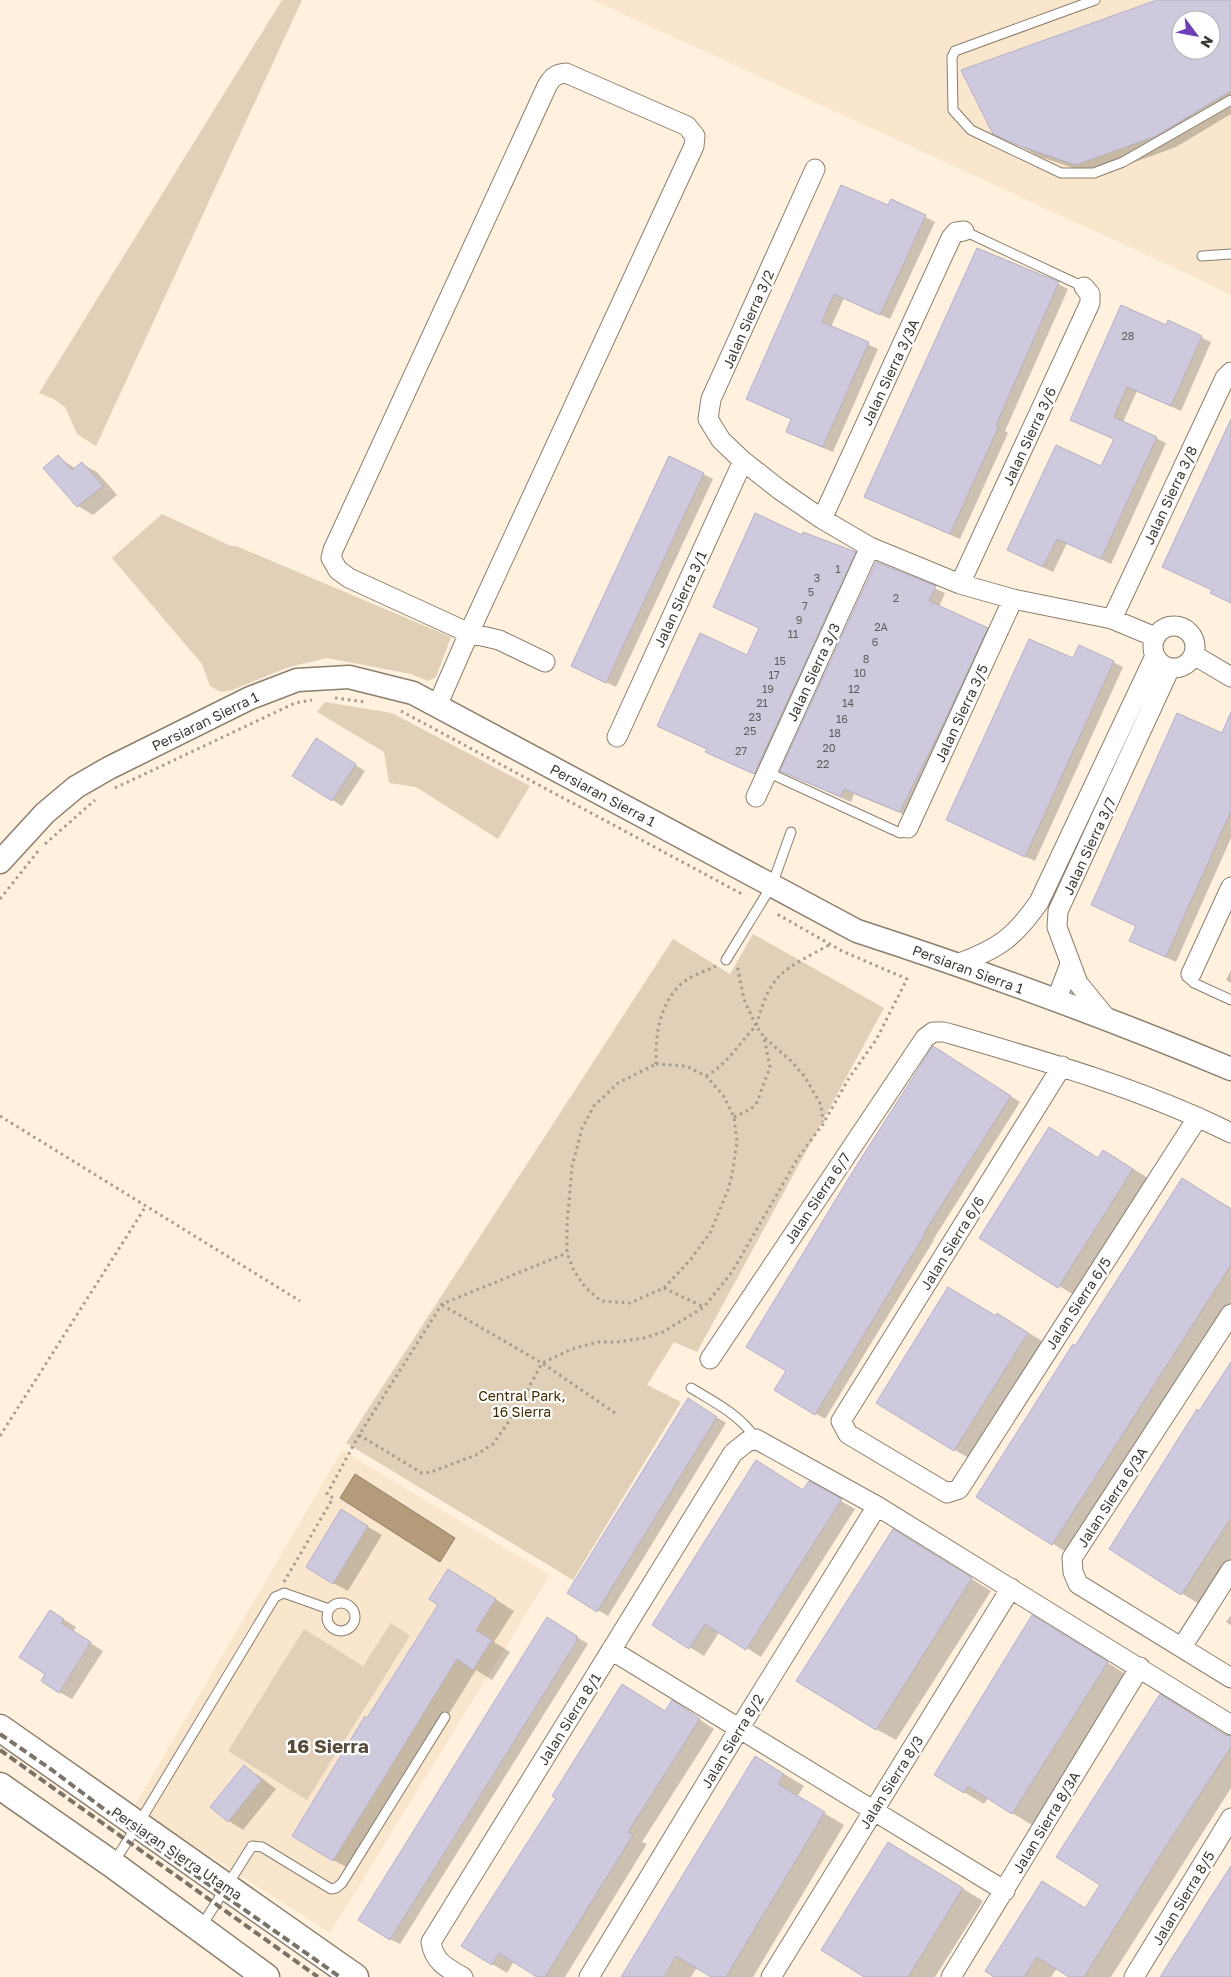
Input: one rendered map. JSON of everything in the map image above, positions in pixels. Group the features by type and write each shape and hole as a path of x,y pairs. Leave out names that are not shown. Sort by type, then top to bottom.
{"main road":[{"name":"Persiaran Sierra Utama","path":"0,1728 97,1792 138,1825 355,1977"},
{"path":"0,1786 112,1864 266,1977"}],"street":[{"path":"436,706 468,633 694,146 695,136 687,126 566,73 559,73 552,77 547,86 333,550 331,558 338,570 349,578 468,633 499,640 545,662"},
{"name":"Jalan Sierra 3/2","path":"815,169 711,399 708,419 721,440 743,461 780,490 822,519 870,547 960,584 1013,599 1112,619 1155,646"},
{"name":"Jalan Sierra 3/3A","path":"822,519 951,238 956,232 964,231"},
{"name":"Jalan Sierra 3/6","path":"960,584 1090,303 1090,294 1084,287"},
{"name":"Jalan Sierra 3/8","path":"1112,619 1225,378 1231,372"},
{"name":"Jalan Sierra 3/1","path":"616,737 743,461"},
{"name":"Jalan Sierra 3/3","path":"756,797 870,547"},
{"name":"Jalan Sierra 3/5","path":"908,828 1013,599"},
{"path":"1180,626 1191,634 1195,648 1194,655 1184,665 1170,668 1164,665 1155,646 1160,631 1180,626"},
{"name":"Jalan Sierra 3/7","path":"957,964 981,955 1006,941 1039,902 1116,740 1155,646"},
{"path":"1194,655 1231,677"},
{"name":"Jalan Sierra 3/7","path":"1108,1020 1078,983 1057,927 1058,911 1170,668"},
{"name":"Persiaran Sierra 1","path":"0,862 45,814 76,787 109,768 250,698 297,680 349,677 413,693 857,931 957,964 1154,1037 1231,1069"},
{"path":"1116,740 1133,748"},
{"path":"1075,826 1094,833"},
{"path":"1191,974 1231,887"},
{"path":"1039,902 1058,911"},
{"path":"989,976 1006,941"},
{"path":"1056,1001 1070,964"},
{"name":"Jalan Sierra 6/7","path":"710,1358 925,1038 933,1032 944,1032 1062,1066"},
{"path":"1062,1066 1198,1117 1231,1133"},
{"name":"Jalan Sierra 6/6","path":"959,1489 947,1493 848,1434 841,1420 1062,1066"},
{"name":"Jalan Sierra 6/5","path":"959,1489 1198,1117"},
{"name":"Jalan Sierra 6/3A","path":"1231,1314 1072,1558 1078,1584 1231,1678"},
{"path":"756,1439 877,1506 1231,1724"},
{"name":"Jalan Sierra 8/1","path":"463,1977 441,1964 432,1950 431,1942 733,1453 748,1440 756,1439"},
{"name":"Jalan Sierra 8/2","path":"589,1977 877,1506"},
{"path":"1182,1648 1231,1570"},
{"name":"Jalan Sierra 8/3","path":"771,1977 1012,1588"},
{"path":"611,1650 1004,1891"},
{"name":"Jalan Sierra 8/3A","path":"951,1977 1140,1668"},
{"name":"Jalan Sierra 8/5","path":"1134,1977 1231,1818"}],"lane":[{"path":"1095,0 955,51 952,57 954,110 962,122 971,130 1061,173 1094,173 1123,162 1231,100"},
{"path":"964,231 1084,287"},
{"path":"1202,256 1231,254"},
{"path":"767,772 900,833 905,832 908,828"},
{"path":"726,960 772,885 791,832"},
{"path":"1191,974 1190,980 1194,983 1231,1000"},
{"path":"692,1388 735,1414 748,1427 756,1439"},
{"path":"112,1864 138,1825 275,1597 284,1593 329,1609"},
{"path":"200,1929 252,1846 262,1847 331,1889 336,1888 342,1883 445,1717"}],"path":[{"path":"326,697 373,704"},
{"path":"108,792 295,703 318,698"},
{"path":"401,711 742,894"},
{"path":"0,899 43,845 99,796"},
{"path":"359,1435 422,1473 431,1472 476,1455 493,1444 504,1430 542,1363 572,1349 598,1342 617,1342 644,1338 663,1332 704,1307 732,1272 798,1158 823,1124 849,1078 876,1040 907,980 850,955 778,914"},
{"path":"706,1076 718,1069 730,1058 745,1037 756,1026 765,996 776,978 784,970 830,944"},
{"path":"656,1064 655,1042 659,1024 668,1003 679,986 726,960 732,961 739,967 744,999 756,1026 764,1037 806,1077 822,1105 823,1124"},
{"path":"734,1116 752,1109 762,1091 770,1068 764,1037"},
{"path":"656,1064 686,1066 706,1076 723,1095 734,1116 737,1142 732,1175 726,1196 710,1233 691,1259 664,1288 630,1303 601,1301 585,1287 574,1271 567,1253 567,1224 572,1167 582,1128 594,1106 618,1083 656,1064"},
{"path":"0,1116 300,1301"},
{"path":"0,1436 146,1206"},
{"path":"275,1597 333,1498 327,1494 359,1435 442,1304 567,1253"},
{"path":"664,1288 704,1307"},
{"path":"442,1304 542,1363 615,1413"}],"shaded area":[{"path":"593,0 1231,0 1231,295 1192,276"},
{"path":"342,1450 550,1575 330,1933 134,1807"},
{"path":"355,1474 455,1538 440,1562 340,1498"}],"green space":[{"path":"282,0 302,0 96,446 77,434 65,407 54,399 39,393"},
{"path":"162,514 231,546 236,546 451,637 436,677 428,681 411,674 327,658 289,667 232,690 221,692 210,686 202,664 112,558"},
{"path":"325,702 392,713 530,786 498,839 416,787 389,783 384,752 317,712"},
{"name":"Central Park, 16 Sierra","path":"753,934 884,1008 697,1352 674,1342 647,1385 681,1402 573,1580 346,1443 673,939 730,974"},
{"path":"391,1623 410,1636 307,1800 228,1751 304,1629 363,1666"}],"building":[{"path":"1157,0 1231,0 1231,91 1156,136 1076,165 1020,146 993,134 961,70"},
{"path":"841,185 888,205 891,199 926,215 880,315 834,294 822,322 869,342 823,447 786,432 791,419 746,399"},
{"path":"977,248 1059,282 996,425 999,426 950,534 864,497"},
{"path":"1121,305 1166,325 1168,320 1202,336 1171,406 1127,387 1114,417 1157,437 1101,559 1057,539 1043,567 1007,550 1056,445 1101,466 1114,439 1070,420"},
{"path":"1231,419 1231,603 1210,593 1212,590 1162,567"},
{"path":"58,455 72,470 82,462 103,486 77,507 43,468"},
{"path":"669,456 704,473 606,683 571,666"},
{"path":"755,513 802,535 803,532 856,552 754,774 705,752 707,749 657,726 700,633 747,655 759,628 713,607"},
{"path":"876,562 936,586 929,601 988,628 900,812 844,789 841,797 780,771"},
{"path":"1029,639 1073,658 1079,645 1114,661 1025,857 946,820"},
{"path":"1231,712 1231,811 1166,957 1129,941 1136,926 1091,905 1177,713 1222,733"},
{"path":"316,738 356,764 332,801 292,776"},
{"path":"933,1046 1011,1096 924,1233 815,1415 774,1390 786,1371 746,1347 855,1168"},
{"path":"1049,1127 1098,1158 1103,1150 1133,1169 1058,1288 979,1238"},
{"path":"1182,1178 1231,1209 1231,1265 1052,1545 976,1497 1073,1344 1075,1346"},
{"path":"948,1287 996,1316 997,1313 1028,1333 954,1451 876,1403"},
{"path":"1231,1362 1231,1518 1181,1595 1109,1549 1197,1409 1199,1411"},
{"path":"688,1398 717,1417 597,1612 567,1593"},
{"path":"756,1460 803,1490 809,1481 842,1499 746,1650 705,1624 689,1649 652,1625"},
{"path":"341,1509 368,1526 333,1584 306,1567"},
{"path":"893,1529 972,1578 876,1730 796,1681"},
{"path":"448,1569 496,1599 476,1630 492,1640 473,1670 457,1659 333,1861 292,1836 365,1716 367,1718 438,1605 429,1599"},
{"path":"50,1610 64,1619 61,1623 91,1642 59,1693 41,1681 45,1674 19,1657"},
{"path":"1032,1615 1108,1662 1012,1814 968,1786 964,1793 934,1775"},
{"path":"547,1617 577,1636 577,1641 390,1940 358,1920"},
{"path":"622,1684 665,1711 672,1700 700,1719 628,1832 633,1835 545,1977 537,1977 499,1953 492,1965 461,1946 556,1798 552,1796"},
{"path":"1160,1694 1225,1735 1231,1736 1231,1747 1084,1977 1069,1977 1037,1957 1024,1977 994,1977 985,1971 1042,1881 1085,1908 1100,1885 1056,1857"},
{"path":"755,1756 784,1774 778,1784 825,1812 726,1977 711,1977 676,1956 664,1977 621,1977"},
{"path":"244,1765 262,1780 228,1822 210,1807"},
{"path":"888,1842 963,1888 908,1977 864,1977 821,1950"},
{"path":"1231,1866 1231,1977 1160,1977 1216,1889"}],"railway":[{"path":"0,1734 52,1770 141,1837 340,1977"},
{"path":"0,1750 318,1977"}],"district":[{"name":"16 Sierra","path":"328,1745"}]}
